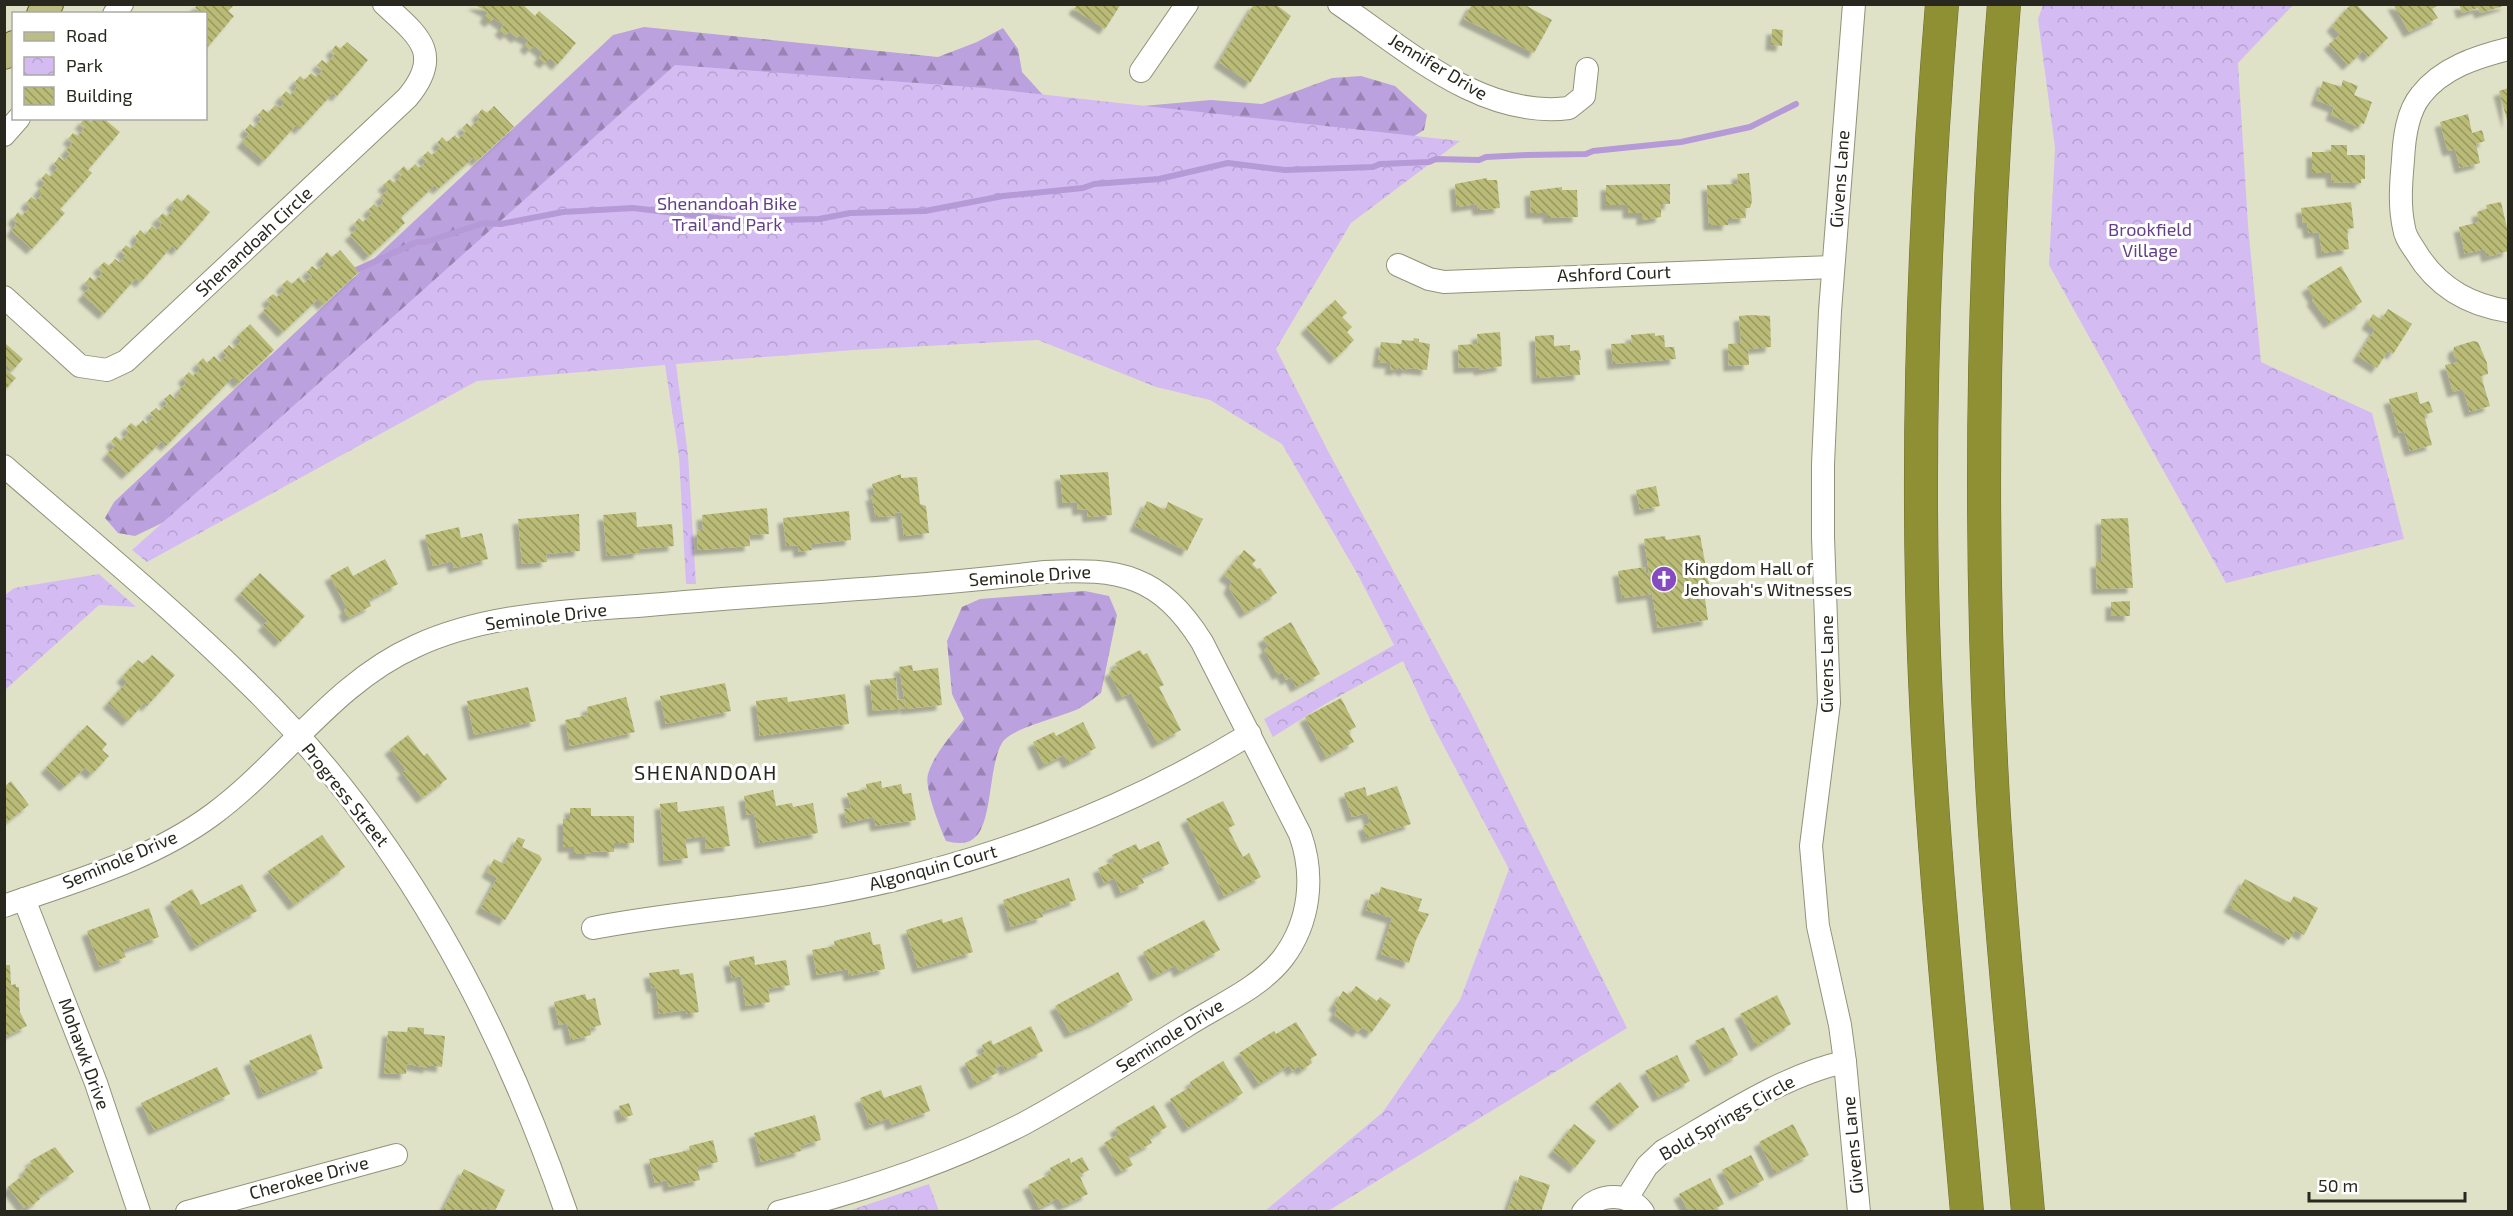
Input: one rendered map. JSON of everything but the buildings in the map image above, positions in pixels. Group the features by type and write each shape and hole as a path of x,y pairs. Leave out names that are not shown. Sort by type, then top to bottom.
{"highway":[{"path":"1920,4 1930,146"},
{"path":"1942,4 1930,146 1921,382 1924,654 1939,890 1967,1212"},
{"path":"2004,4 1983,368 1983,492 1993,799 2028,1212"},
{"path":"2001,44 2012,4"}],"street":[{"name":"Shenandoah Circle","path":"4,297 80,366 107,370 126,361 407,98 421,81 425,66 422,45 413,31 384,4"},
{"path":"1141,71 1187,4"},
{"name":"Jennifer Drive","path":"1339,4 1468,90 1496,102 1531,108 1569,108 1584,96 1587,69"},
{"name":"Givens Lane","path":"1854,4 1833,267 1822,493 1829,703 1811,846 1818,926 1840,1025 1845,1062 1859,1212"},
{"path":"2508,50 2447,72 2420,95 2413,108 2405,134 2401,188 2405,234 2431,273 2450,291 2472,302 2508,310"},
{"path":"4,135 17,120"},
{"name":"Ashford Court","path":"1398,265 1429,279 1444,282 1833,267"},
{"name":"Progress Street","path":"4,466 179,619 251,686 297,736 387,846 450,945 502,1048 542,1142 566,1212"},
{"name":"Seminole Drive","path":"14,903 141,855 185,833 231,799 297,736 375,668 416,645 475,626 559,612 1073,570 1111,571 1126,576 1165,598 1198,635 1300,834 1308,862 1309,888 1300,927 1273,969 1070,1098 1021,1125 932,1164 780,1212"},
{"name":"Algonquin Court","path":"593,928 672,914 826,894 954,865 1021,843 1117,804 1173,777 1250,734"},
{"name":"Mohawk Drive","path":"14,903 96,1083 139,1212"},
{"name":"Bold Springs Circle","path":"1584,1212 1598,1199 1612,1196 1635,1205 1647,1166 1663,1151 1788,1082 1824,1066 1845,1062"},
{"name":"Cherokee Drive","path":"187,1212 396,1155"}],"green space":[{"name":"Brookfield Village","path":"2043,5 2293,5 2238,63 2248,225 2261,362 2372,413 2404,539 2226,583 2049,265 2055,148 2038,19"},
{"path":"644,27 938,57 977,42 1003,28 1018,49 1022,72 1052,105 1085,111 1211,100 1262,104 1332,78 1361,76 1395,86 1427,115 1424,130 1397,147 693,241 183,513 135,536 118,533 105,518 114,502 613,35"},
{"name":"Shenandoah Bike Trail and Park","path":"675,65 985,88 1460,141 1351,223 1276,349 1328,451 1470,711 1627,1028 1328,1211 1265,1211 1383,1112 1460,1000 1509,869 1433,726 1403,661 1325,704 1273,737 1264,719 1394,645 1358,575 1282,444 1210,400 1156,387 1038,340 854,350 676,364 688,455 696,584 686,584 679,456 665,365 477,381 147,562 132,550"},
{"path":"99,574 136,607 99,605 5,690 5,595 14,588"},
{"path":"1085,591 1109,596 1117,615 1101,693 1078,709 1015,732 1007,738 1002,743 994,766 987,809 979,832 967,842 946,841 933,807 927,780 934,759 964,719 952,694 947,641 962,607 980,599"},
{"path":"929,1184 939,1211 848,1211"}],"waterway":[{"path":"350,273 417,242 426,242 484,223 501,224 563,212 633,208 742,221 819,219 850,213 925,211 1003,196 1083,188 1094,184 1159,179 1228,163 1285,170 1373,167 1380,164 1429,162 1436,159 1479,160 1486,157 1586,154 1593,151 1681,142 1750,127 1796,104"}],"place":[{"name":"Kingdom Hall of Jehovah's Witnesses","path":"1664,579"}],"district":[{"name":"SHENANDOAH","path":"706,773"}]}
